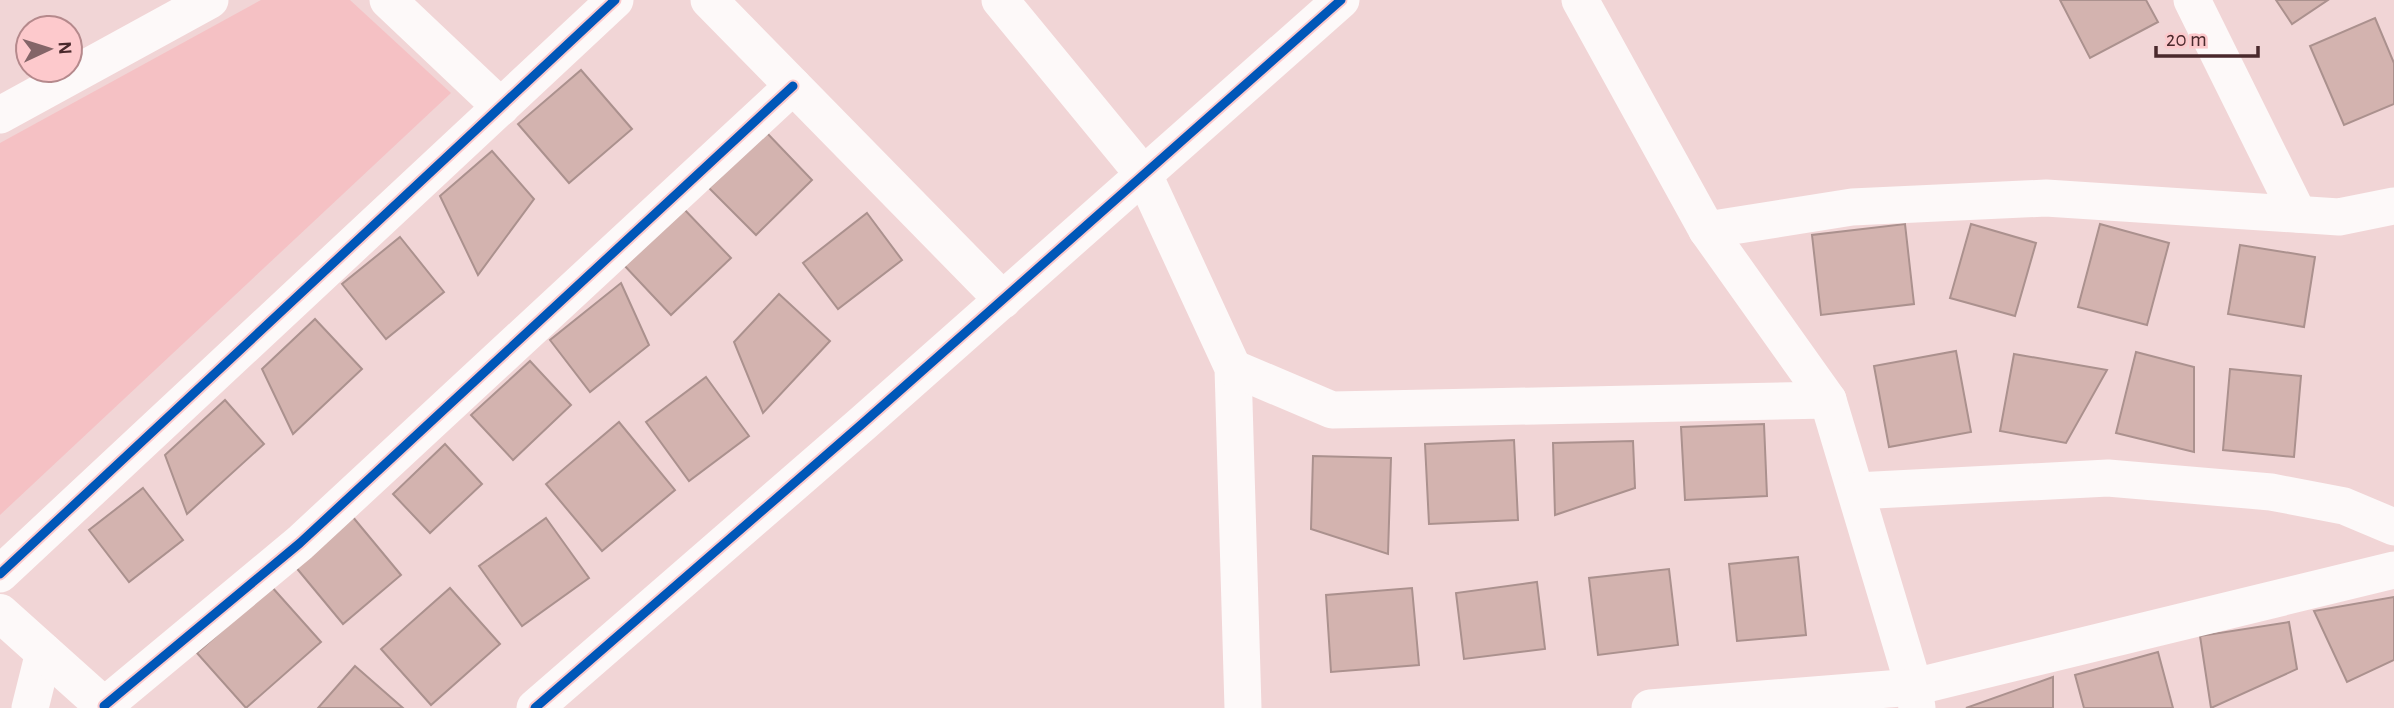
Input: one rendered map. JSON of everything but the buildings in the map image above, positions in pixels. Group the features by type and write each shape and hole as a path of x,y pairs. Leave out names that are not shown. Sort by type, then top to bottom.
{"street":[{"path":"0,115 209,0"},
{"path":"388,0 501,107"},
{"path":"0,574 615,0"},
{"path":"709,0 1003,300"},
{"path":"1000,0 1144,175 1233,368 1243,708"},
{"path":"534,708 1003,300 1341,0"},
{"path":"1580,0 1707,230 1828,400 1916,697"},
{"path":"2192,0 2298,214"},
{"path":"0,613 105,707 300,543 793,86"},
{"path":"1707,230 1852,207 2046,198 2339,217 2394,206"},
{"path":"1233,368 1332,410 1828,400"},
{"path":"1856,491 2108,478 2271,492 2344,506 2394,527"},
{"path":"1650,708 1916,697 2394,570"},
{"path":"30,708 44,652"}],"shaded area":[{"path":"261,0 350,0 451,93 0,515 0,143"}],"cycle path":[{"path":"0,574 615,0"},
{"path":"535,708 862,424 1341,0"},
{"path":"104,706 300,543 793,86"}]}
